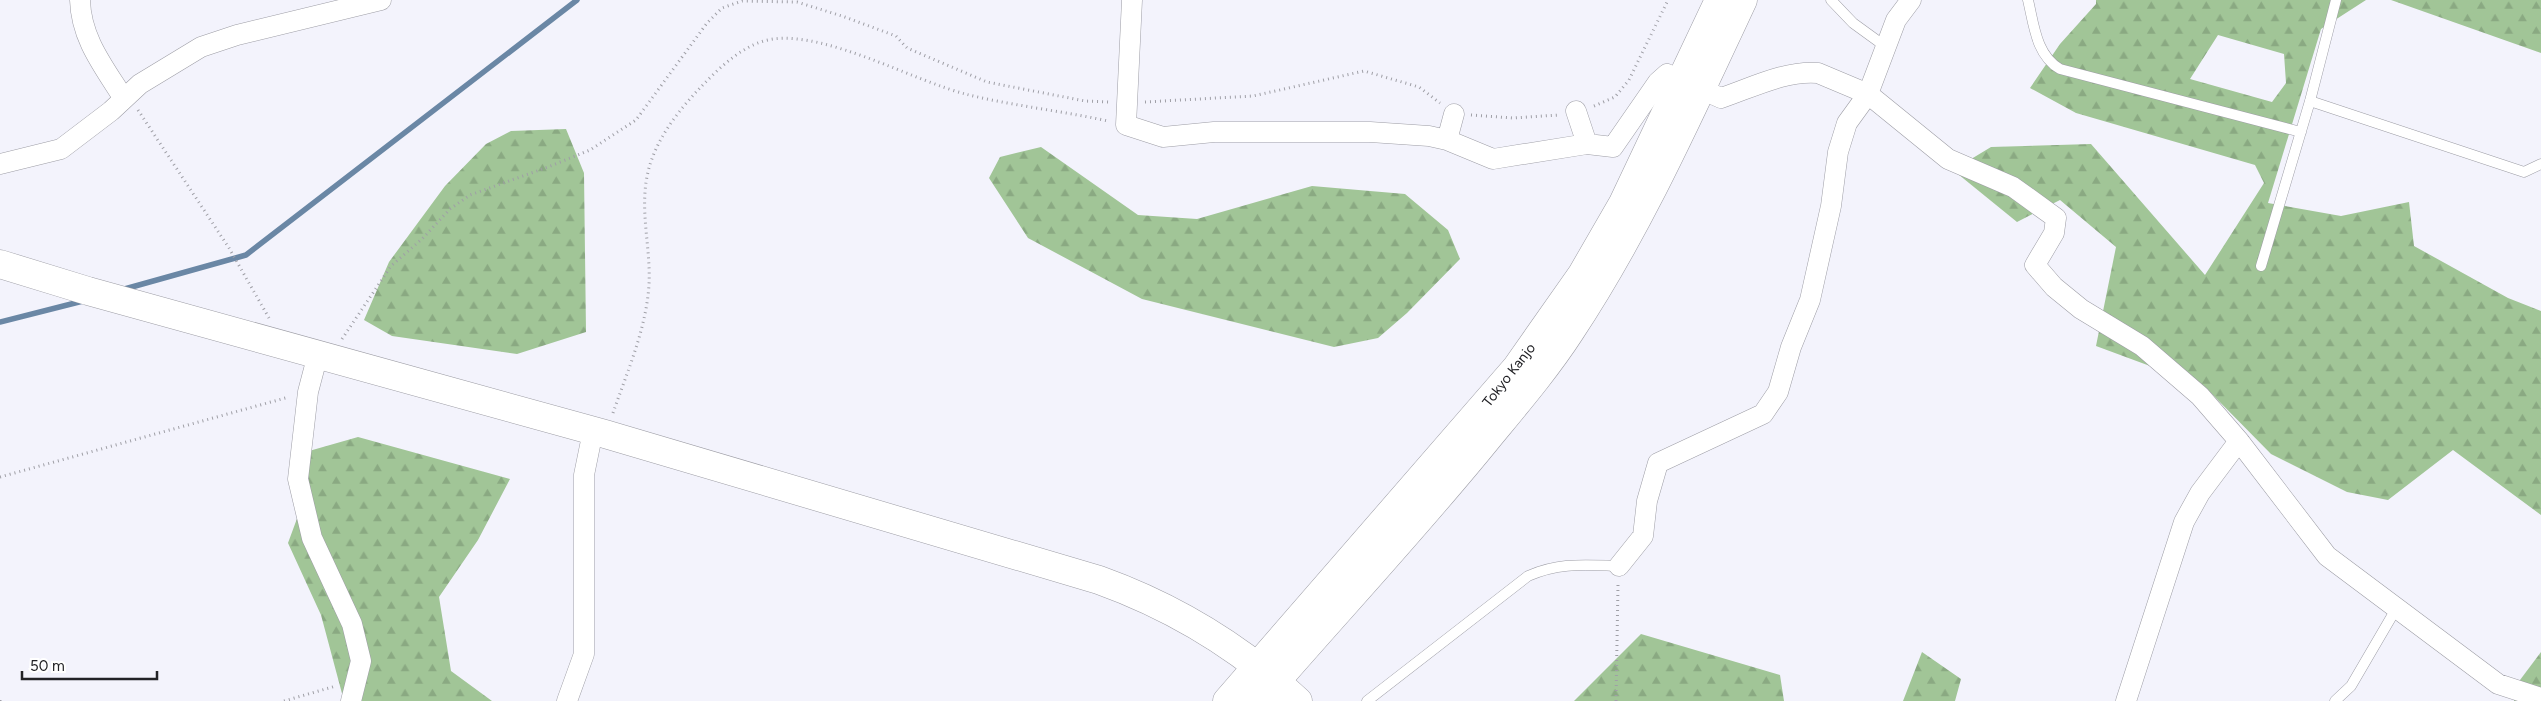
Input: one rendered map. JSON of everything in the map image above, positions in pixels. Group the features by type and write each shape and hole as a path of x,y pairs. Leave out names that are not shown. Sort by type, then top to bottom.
{"main road":[{"name":"Tokyo Kanjo","path":"1692,86 1719,0"},
{"name":"Tokyo Kanjo","path":"1227,701 1267,673 1516,368 1582,274 1743,0"},
{"path":"0,264 599,433 1099,580 1126,590 1208,632 1267,673 1298,701"},
{"name":"Tokyo Kanjo","path":"1258,701 1267,673"}],"street":[{"path":"80,0 81,19 87,40 126,96"},
{"path":"0,164 61,149 80,136 140,84 201,47 237,35 381,0"},
{"path":"1132,0 1126,125 1163,137 1214,132 1370,132 1429,136 1447,140 1493,159 1587,144 1613,147 1658,82 1667,74 1721,98 1778,79 1811,72 1818,73 1868,94 1948,159 2013,187 2056,218 2054,232 2035,265 2054,287 2074,304 2142,346 2200,396 2239,441 2327,556 2498,684 2541,698"},
{"path":"1619,566 1643,536 1647,501 1658,463 1763,414 1778,392 1791,347 1810,300 1831,206 1840,145 1847,123 1868,94 1896,20 1911,0"},
{"path":"1576,112 1587,144"},
{"path":"1447,140 1454,114"},
{"path":"323,356 308,392 298,479 312,538 352,624 361,661 351,701"},
{"path":"567,701 584,654 584,475 599,433"},
{"path":"2126,701 2184,522 2200,493 2239,441"}],"lane":[{"path":"1831,0 1853,23 1886,47"},
{"path":"2028,0 2041,51 2051,64 2060,69 2301,132"},
{"path":"2261,266 2310,102 2336,0"},
{"path":"2310,102 2524,172 2541,164"},
{"path":"1367,701 1528,576 1545,569 1566,564 1619,566"},
{"path":"2336,701 2350,686 2396,609"}],"path":[{"path":"323,356 391,266 422,240 450,209 470,194 548,167 590,150 636,120 707,23 722,8 742,1 797,2 896,36 907,48 987,82 1085,101 1127,103 1253,96 1364,71 1419,87 1454,114 1513,118 1550,117 1576,112 1616,97 1629,80 1668,0"},
{"path":"599,433 644,325 649,286 649,250 644,221 644,191 648,169 659,143 687,102 715,72 735,56 772,39 800,39 841,50 968,95 1126,125"},
{"path":"126,96 232,253 284,344"},
{"path":"0,477 308,392"},
{"path":"1616,701 1619,566"},
{"path":"284,701 355,680"}],"green space":[{"path":"2096,0 2366,0 2321,29 2268,203 2341,216 2409,202 2414,246 2508,298 2541,311 2541,515 2453,450 2388,500 2347,492 2271,454 2204,386 2096,346 2116,247 2060,200 2017,222 1953,170 1991,147 2091,144 2205,275 2264,183 2255,165 2076,113 2030,88 2060,44 2096,4","holes":["2218,35 2284,54 2286,83 2272,102 2190,79"]},
{"path":"2391,0 2541,0 2541,53"},
{"path":"566,129 584,173 586,332 517,354 392,336 364,320 389,262 445,186 486,144 511,131"},
{"path":"1041,147 1138,215 1197,219 1312,186 1405,194 1448,230 1460,259 1407,313 1378,338 1334,347 1142,299 1028,238 989,178 1000,157"},
{"path":"358,437 510,479 478,540 439,597 451,671 492,701 344,701 321,615 288,543 302,505 309,451"},
{"path":"1641,634 1780,675 1784,701 1574,701"},
{"path":"1922,652 1961,679 1955,701 1903,701"},
{"path":"2541,652 2541,701 2514,701 2514,688"}],"waterway":[{"path":"121,290 246,255 577,0"},
{"path":"0,322 83,301"}]}
